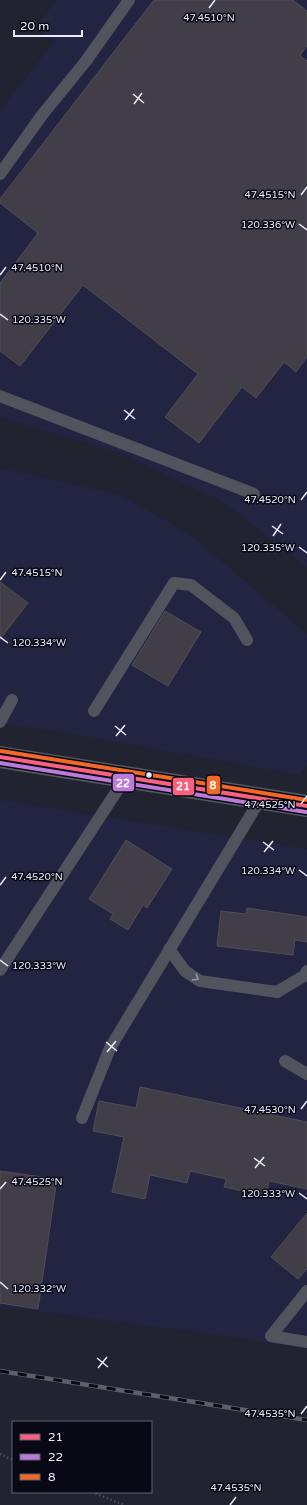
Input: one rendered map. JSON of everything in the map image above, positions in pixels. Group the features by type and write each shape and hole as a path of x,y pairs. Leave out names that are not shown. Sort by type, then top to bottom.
{"main road":[{"path":"0,757 307,806"}],"lane":[{"path":"0,174 42,115 86,61 129,0"},
{"path":"0,396 254,494"},
{"path":"94,711 174,583 191,585 197,589 234,618 247,640"},
{"path":"0,722 12,700"},
{"path":"0,970 126,777"},
{"path":"82,1118 110,1048 261,798"},
{"path":"169,949 185,970 200,981 278,992 304,976 307,971"},
{"path":"286,1061 307,1074"},
{"path":"307,1291 271,1336 307,1342"}],"path":[{"path":"0,1454 12,1460"},
{"path":"94,1493 124,1505"}],"shaded area":[{"path":"57,0 307,0 307,567 223,502 123,454 0,417 0,110 54,42 36,27"},
{"path":"0,468 121,495 191,535 307,634 307,765 300,775 73,734 0,723"},
{"path":"0,800 307,849 307,1349 212,1334 0,1306"}],"building":[{"path":"154,0 293,0 307,11 307,46 300,55 307,61 307,357 296,372 284,362 256,398 242,387 199,443 165,417 198,374 83,285 20,366 0,351 0,283 38,233 0,203 0,199"},
{"path":"0,582 28,603 0,639"},
{"path":"165,611 201,632 168,686 132,665"},
{"path":"126,840 172,869 147,908 143,905 128,930 110,919 113,914 89,899"},
{"path":"247,908 307,917 307,942 295,940 293,955 217,946 221,911 246,914"},
{"path":"140,1087 307,1122 307,1189 269,1181 266,1196 224,1187 226,1179 190,1171 187,1183 150,1175 145,1199 112,1192 124,1137 93,1131 99,1101 136,1108"},
{"path":"0,1171 57,1179 38,1309 0,1303"},
{"path":"307,1213 307,1269 298,1279 271,1257"}],"railway":[{"path":"0,1371 307,1420"}],"transit line":[{"name":"8","path":"1,751 307,800"},
{"name":"21","path":"0,757 307,806"},
{"name":"22","path":"0,763 306,812"}]}
